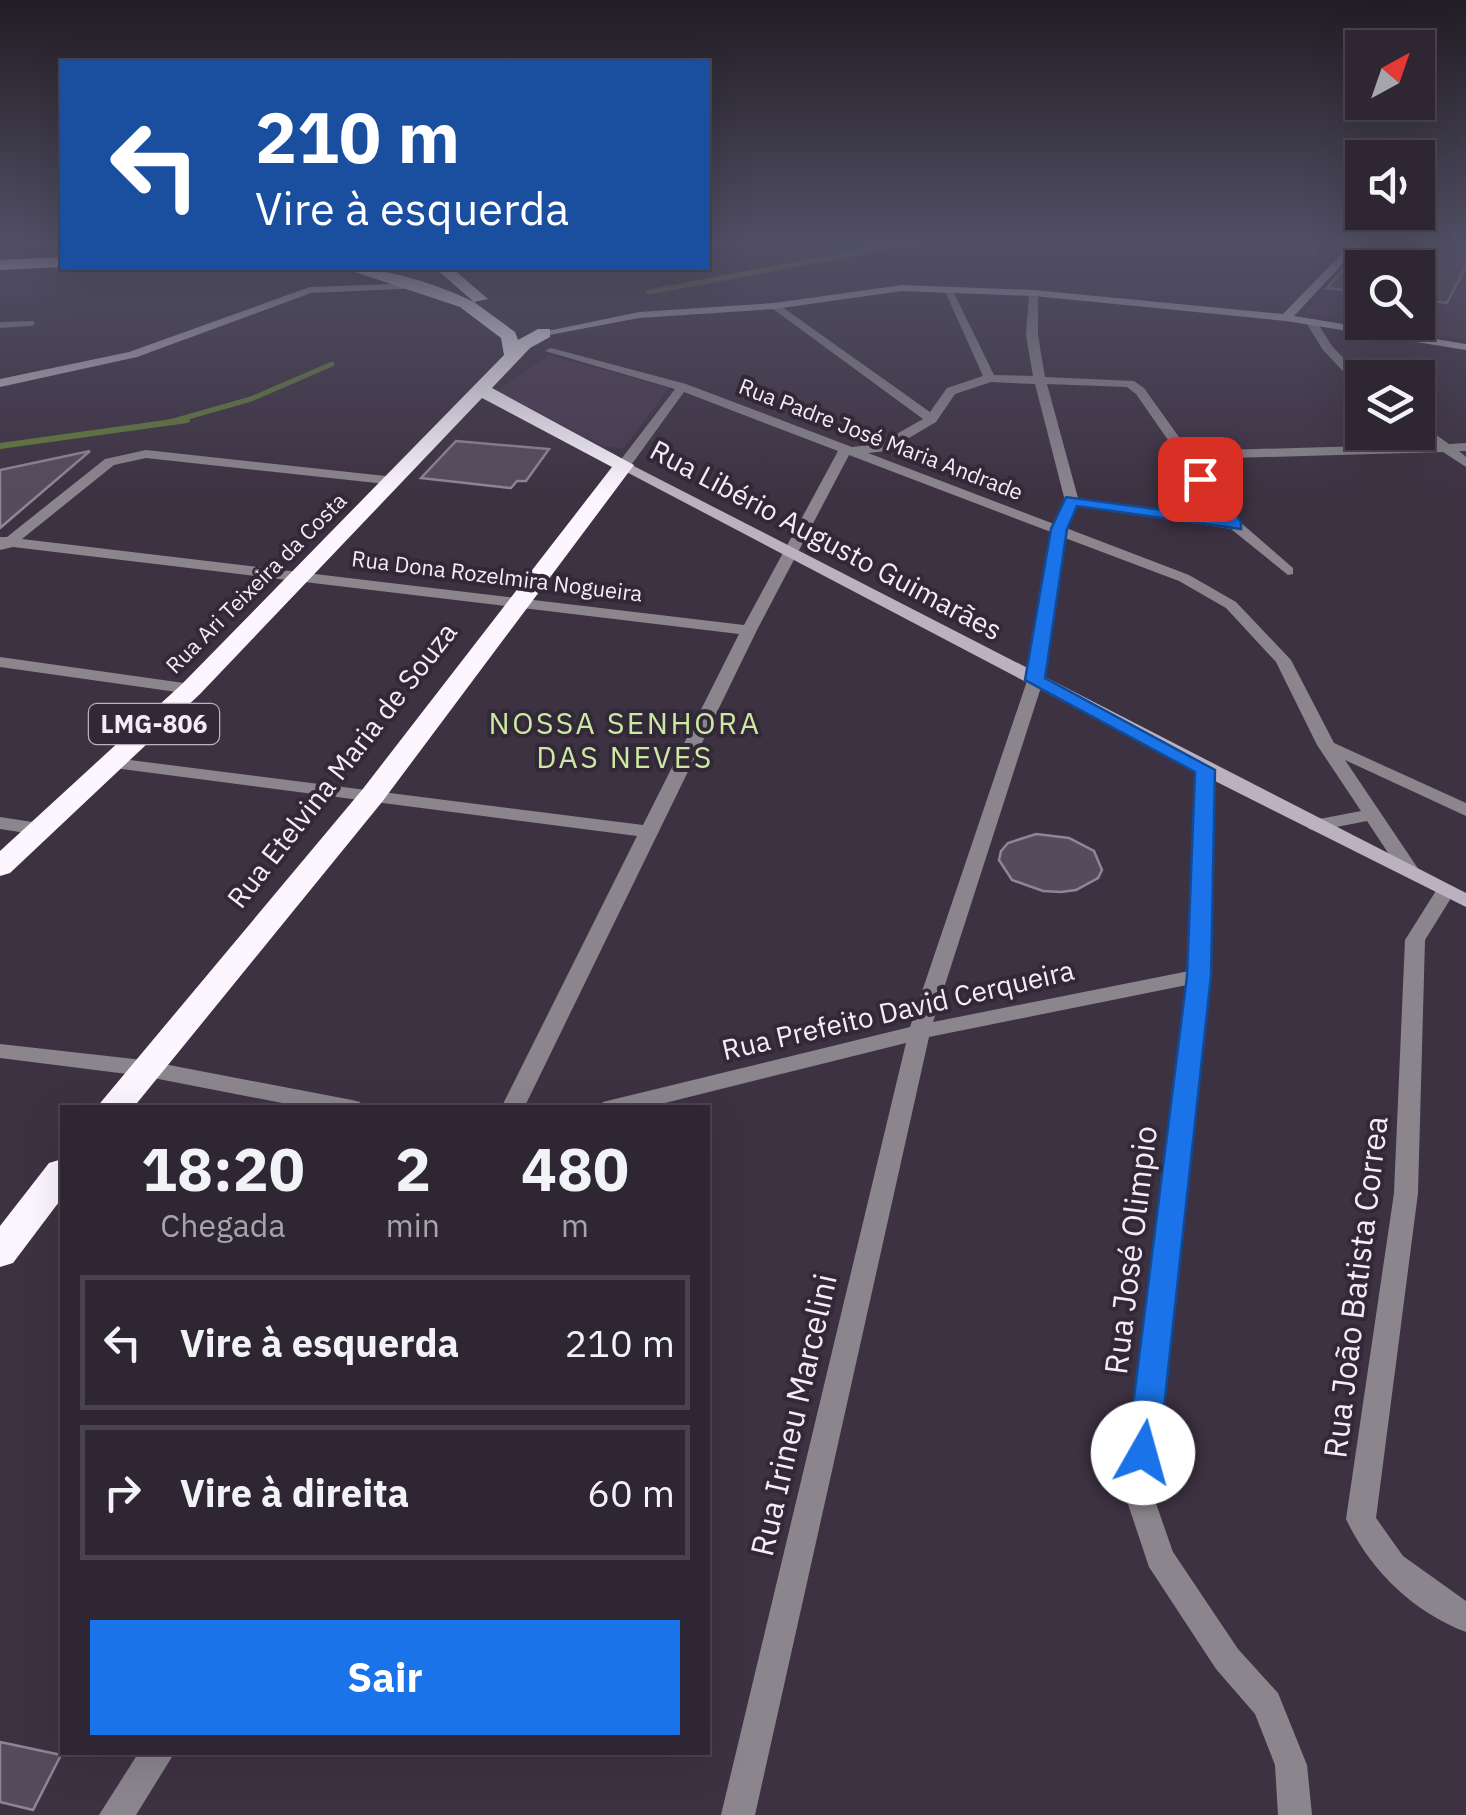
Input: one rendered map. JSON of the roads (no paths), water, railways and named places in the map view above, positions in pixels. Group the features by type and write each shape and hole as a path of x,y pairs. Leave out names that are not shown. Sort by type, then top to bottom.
{"highway":[{"path":"494,325 509,336 544,333"},
{"path":"529,325 544,333"},
{"name":"Rua Ari Teixeira da Costa","path":"0,866 191,689 513,356 544,333"},
{"path":"509,336 513,356"},
{"name":"Rua Libério Augusto Guimarães","path":"482,390 508,408 624,464"},
{"path":"457,415 508,408"},
{"name":"Rua Etelvina Maria de Souza","path":"114,1105 372,796 624,464"},
{"path":"0,1252 60,1175"}],"street":[{"path":"0,383 68,372 214,325"},
{"path":"544,333 588,325"},
{"path":"800,325 932,419"},
{"path":"964,325 990,378"},
{"path":"1033,325 1040,380 1072,501 1235,525"},
{"path":"1313,325 1327,348 1345,367"},
{"path":"1333,325 1466,347"},
{"name":"Rua Padre José Maria Andrade","path":"550,351 682,388 1184,578 1231,604 1283,660 1326,745 1409,870"},
{"path":"514,1105 750,630 844,452 882,448 932,419 950,391 990,378 1130,384 1140,391 1235,525 1288,572"},
{"path":"624,464 682,388"},
{"path":"1435,439 1466,463"},
{"path":"1182,455 1466,447"},
{"path":"3,544 110,462 146,454 394,482"},
{"name":"Rua Libério Augusto Guimarães","path":"624,464 1205,770 1456,895"},
{"name":"Rua Irineu Marcelini","path":"738,1815 919,1032 1035,680 1059,529 1072,501"},
{"name":"Rua Dona Rozelmira Nogueira","path":"3,544 304,575 750,630"},
{"path":"0,662 191,689"},
{"path":"1326,745 1466,810"},
{"path":"114,763 651,832"},
{"name":"Rua José Olimpio","path":"1205,770 1199,976 1138,1492 1160,1558 1228,1659 1267,1704 1291,1765 1294,1815"},
{"path":"1316,825 1370,814"},
{"path":"0,823 39,829"},
{"name":"Rua João Batista Correa","path":"1456,895 1416,940 1406,1193 1361,1519 1377,1552 1419,1589 1466,1618"},
{"name":"Rua Prefeito David Cerqueira","path":"623,1105 919,1032 1199,976"},
{"path":"0,1051 143,1068 336,1105"},
{"path":"116,1815 157,1755"}],"waterway":[{"path":"170,422 251,399 332,364"},
{"path":"0,446 187,420"}],"district":[{"name":"NOSSA SENHORA DAS NEVES","path":"625,741"}]}
